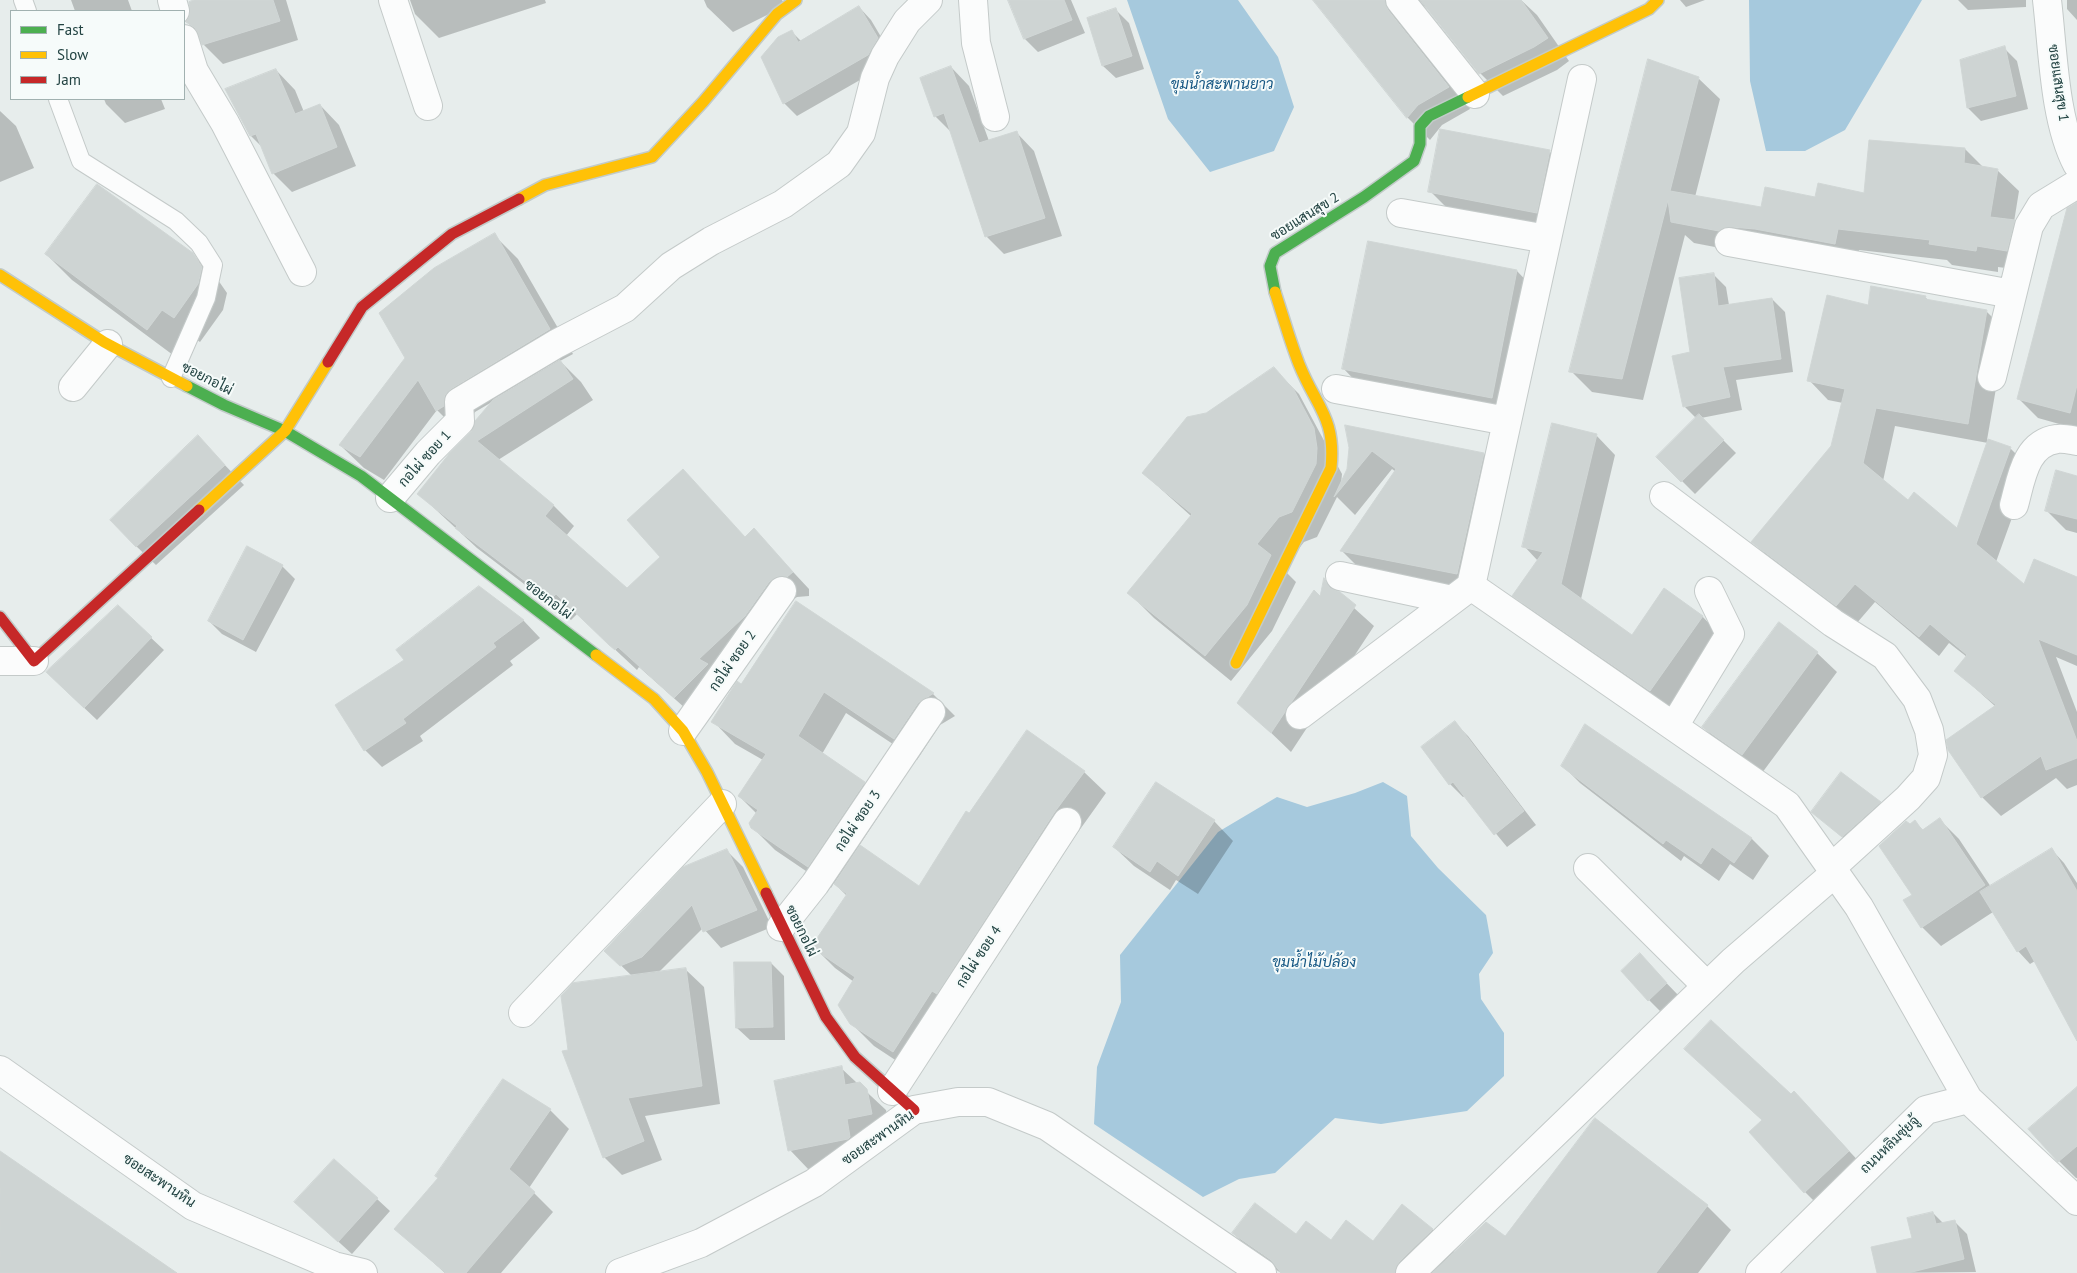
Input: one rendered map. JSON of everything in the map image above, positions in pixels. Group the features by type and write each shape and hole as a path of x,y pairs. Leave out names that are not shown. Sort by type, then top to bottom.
{"street":[{"path":"393,0 428,106"},
{"path":"0,661 34,661 285,432 362,307 452,234 545,185 652,157 703,102 777,14 796,0"},
{"name":"กอไผ่ ซอย 1","path":"390,498 428,453 460,421 459,402 556,344 625,308 671,266 711,241 783,204 839,164 861,133 875,78 885,56 907,21 928,0"},
{"path":"973,0 976,43 995,117"},
{"path":"1400,0 1475,94"},
{"name":"ซอยแสนสุข 2","path":"1236,663 1330,468 1333,447 1329,423 1300,366 1273,287 1270,266 1275,254 1364,197 1414,161 1420,144 1420,126 1429,116 1649,9 1658,0"},
{"name":"ซอยแสนสุข 1","path":"2047,0 2061,113 2068,148 2077,164"},
{"path":"185,42 194,71 226,123 302,272"},
{"path":"1300,715 1461,593 1507,421 1582,79"},
{"path":"1992,377 2029,226 2041,206 2077,184"},
{"path":"1401,214 1547,239"},
{"path":"1729,242 2012,294"},
{"name":"ซอยกอไผ่","path":"0,275 108,344 224,405 285,432 361,476 654,699 683,731 707,772 826,1017 855,1057 914,1110"},
{"path":"73,387 108,344"},
{"path":"1336,388 1507,421"},
{"path":"2014,505 2026,462 2038,447 2057,438 2077,441"},
{"path":"1410,1273 1733,961 1833,871 1926,778 1933,754 1928,730 1917,699 1885,656 1833,623 1664,496"},
{"path":"1340,576 1461,593 1674,726 1787,805 1859,907 1968,1099 2077,1201"},
{"name":"กอไผ่ ซอย 2","path":"683,731 782,591"},
{"path":"1674,726 1730,634 1709,591"},
{"path":"0,617 34,661"},
{"name":"กอไผ่ ซอย 3","path":"781,927 815,884 931,712"},
{"path":"523,1013 722,804"},
{"name":"กอไผ่ ซอย 4","path":"892,1091 1067,822"},
{"path":"1588,868 1707,986"},
{"name":"ซอยสะพานหิน","path":"0,1070 193,1206 305,1264 334,1266 363,1273"},
{"name":"ถนนหลิมซุ่ยจู้","path":"1760,1273 1926,1110 1968,1099"},
{"name":"ซอยสะพานหิน","path":"620,1273 701,1243 814,1184 914,1110 958,1102 988,1102 1046,1126 1262,1273"}],"lane":[{"path":"58,100 81,161 176,221 199,243 213,266 206,298 171,378"}],"water":[{"name":"ขุมน้ำสะพานยาว","path":"1127,0 1238,0 1278,57 1294,107 1274,151 1210,172 1168,119"},
{"path":"1749,0 1922,0 1845,130 1805,151 1766,151 1750,81"},
{"name":"ขุมน้ำไม้ปล้อง","path":"1383,782 1407,796 1411,836 1438,868 1486,915 1493,953 1479,974 1481,999 1504,1033 1504,1076 1467,1111 1381,1124 1335,1118 1275,1173 1239,1179 1203,1197 1094,1124 1097,1067 1121,1002 1120,955 1218,832 1277,797 1307,807 1355,793"}],"building":[{"path":"194,0 273,0 280,21 202,45 195,28 186,22 190,14 189,2"},
{"path":"1008,0 1064,0 1072,20 1024,39"},
{"path":"1313,0 1385,0 1388,10 1449,87 1418,105 1407,118"},
{"path":"1420,0 1521,0 1548,38 1534,47 1479,74"},
{"path":"859,6 878,38 868,55 783,104 761,57 778,37 792,30 798,42"},
{"path":"1116,8 1132,56 1102,66 1087,18"},
{"path":"2005,46 2016,96 1967,108 1960,60"},
{"path":"1648,59 1699,77 1670,191 1761,207 1765,187 1815,197 1818,183 1864,193 1869,140 1965,148 1964,163 1998,169 1990,217 2015,220 2007,251 1977,246 1976,251 1929,244 1930,240 1838,229 1835,244 1755,229 1731,227 1719,231 1671,222 1668,200 1622,379 1569,372"},
{"path":"951,66 979,143 1017,131 1045,218 985,237 944,113 934,117 920,78"},
{"path":"276,69 295,114 320,104 337,147 272,174 256,134 250,136 225,89"},
{"path":"1440,129 1550,150 1537,213 1428,192"},
{"path":"97,184 193,253 202,267 198,284 174,318 162,310 147,330 45,254"},
{"path":"2077,202 2077,385 2070,413 2017,399 2067,208"},
{"path":"495,233 550,329 451,389 445,395 444,406 436,411 418,380 360,457 339,445 405,358 379,313 434,268"},
{"path":"1368,241 1517,270 1492,398 1342,369"},
{"path":"1714,273 1718,306 1772,298 1781,359 1723,367 1730,397 1683,407 1672,356 1690,352 1679,278"},
{"path":"1871,286 1926,296 1925,299 1987,310 1968,424 1876,408 1863,463 1908,500 1914,492 1957,528 1988,439 2011,447 1976,544 2024,584 2034,559 2077,577 2077,655 2038,639 2077,741 2077,758 2046,770 2041,756 1981,798 1948,750 1946,740 1996,705 1954,671 1967,655 1930,624 1919,637 1855,584 1836,606 1751,542 1831,446 1845,389 1807,381 1827,295 1868,305"},
{"path":"560,360 573,379 477,441 554,505 545,516 627,588 660,557 627,520 683,469 745,537 754,528 793,572 787,577 776,577 769,582 745,616 699,659 708,664 674,698 618,647 615,650 609,645 556,594 550,600 455,528 457,526 417,494 449,454 471,432 475,421 493,400"},
{"path":"1274,367 1294,390 1314,428 1317,448 1316,464 1292,512 1279,517 1257,544 1271,555 1247,605 1205,656 1127,593 1192,514 1142,473 1187,417 1206,413"},
{"path":"1699,414 1724,440 1681,482 1656,457"},
{"path":"1552,423 1597,434 1561,584 1632,635 1664,588 1703,616 1650,691 1512,596 1543,552 1522,547"},
{"path":"1345,425 1484,453 1457,574 1340,551 1396,469 1372,451 1334,497 1347,469 1349,448"},
{"path":"198,435 225,465 136,547 110,520"},
{"path":"2056,470 2077,476 2077,519 2045,511"},
{"path":"247,546 283,565 243,640 208,621"},
{"path":"1324,578 1330,588 1340,592 1356,605 1271,733 1237,703 1314,590 1320,596"},
{"path":"479,586 524,620 493,643 496,647 403,719 406,723 364,751 335,705 404,660 396,650"},
{"path":"796,601 934,693 918,703 894,739 824,692 798,736 865,782 808,867 751,828 749,823 758,810 738,796 766,754 711,722 737,681 741,684"},
{"path":"118,605 152,637 84,708 46,672"},
{"path":"1779,622 1818,652 1742,755 1702,727"},
{"path":"1455,721 1524,811 1494,835 1453,782 1449,785 1421,747"},
{"path":"1585,724 1752,838 1734,863 1712,847 1701,864 1666,840 1663,844 1561,766"},
{"path":"1027,730 1085,771 1054,813 937,994 932,991 893,1052 850,1024 838,1005 855,977 811,947 847,894 834,884 860,845 919,886 966,811 969,813"},
{"path":"1841,772 1881,802 1842,837 1811,812"},
{"path":"1156,782 1215,820 1178,876 1157,861 1150,872 1113,847"},
{"path":"1940,818 1985,885 1921,928 1903,900 1912,895 1879,846 1906,821 1910,824 1915,820 1922,830"},
{"path":"2052,848 2077,891 2077,1041 2026,946 2017,952 1980,892"},
{"path":"727,849 757,910 703,932 692,905 642,957 620,966 604,951 683,867"},
{"path":"1640,953 1667,983 1648,1001 1621,971"},
{"path":"734,962 771,962 773,1027 736,1028"},
{"path":"686,968 702,1086 628,1098 644,1141 603,1158 562,1051 568,1050 561,996 573,983"},
{"path":"1711,1020 1791,1094 1794,1091 1849,1151 1804,1193 1749,1132 1762,1120 1684,1049"},
{"path":"842,1066 845,1085 860,1082 867,1089 872,1114 847,1119 850,1137 848,1139 788,1151 774,1081"},
{"path":"503,1079 551,1109 509,1169 535,1192 466,1273 446,1273 394,1229 438,1178 435,1176"},
{"path":"2077,1087 2077,1146 2058,1162 2028,1129"},
{"path":"1595,1118 1708,1205 1656,1273 1432,1273 1486,1222 1505,1236"},
{"path":"0,1151 177,1273 0,1273"},
{"path":"334,1159 378,1198 338,1242 294,1202"},
{"path":"1255,1203 1296,1234 1306,1221 1331,1240 1346,1220 1373,1241 1402,1204 1433,1229 1399,1262 1395,1273 1281,1273 1271,1260 1232,1233"},
{"path":"1933,1212 1936,1224 1955,1220 1964,1259 1908,1273 1877,1273 1871,1247 1912,1238 1907,1218"}],"traffic: fast":[{"path":"1275,292 1270,266 1275,253 1364,197 1414,161 1420,144 1420,126 1429,116 1468,97"},
{"path":"187,386 224,405 285,431 361,476 596,655"}],"traffic: slow":[{"path":"519,199 545,185 652,157 703,102 777,14 796,0"},
{"path":"1468,97 1649,9 1658,0"},
{"path":"0,275 104,342 187,386"},
{"path":"1236,663 1331,468 1332,451 1328,424 1305,379 1275,292"},
{"path":"199,510 285,431 328,362"},
{"path":"596,655 654,699 683,731 707,772 766,893"}],"traffic: jam":[{"path":"328,362 362,307 452,234 519,199"},
{"path":"0,617 34,661 199,510"},
{"path":"766,893 826,1017 855,1057 914,1110"}]}
